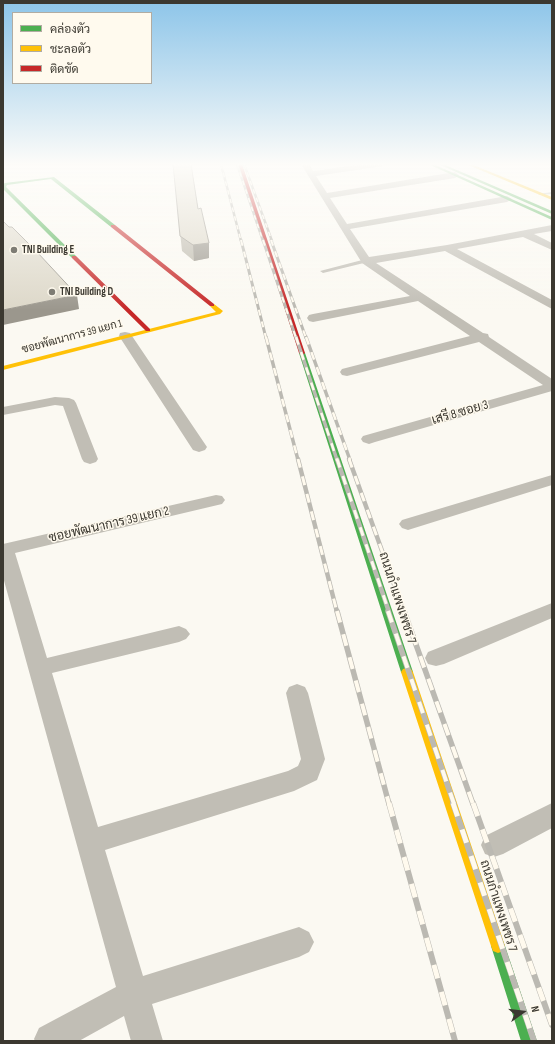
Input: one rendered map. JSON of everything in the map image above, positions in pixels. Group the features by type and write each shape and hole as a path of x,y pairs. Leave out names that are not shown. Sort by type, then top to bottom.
{"main road":[{"name":"ซอยพัฒนาการ 39 แยก 1","path":"30,213 148,330"},
{"name":"ซอยพัฒนาการ 39 แยก 1","path":"3,368 204,317 220,311 96,213"},
{"name":"ถนนกำแพงเพชร 7","path":"256,213 529,1041"},
{"path":"538,213 552,219"}],"street":[{"path":"335,213 366,261 483,337 552,386"},
{"path":"344,227 427,213"},
{"path":"366,261 447,248 552,228"},
{"path":"523,233 552,248"},
{"path":"447,248 552,305"},
{"path":"313,318 421,296"},
{"path":"125,336 199,447"},
{"path":"347,372 483,337"},
{"name":"เสรี 8 ซอย 3","path":"368,439 552,386"},
{"path":"3,411 55,401 64,401 69,403 90,459"},
{"path":"408,524 552,480"},
{"name":"ซอยพัฒนาการ 39 แยก 2","path":"4,550 216,500"},
{"path":"4,550 147,1041"},
{"path":"436,658 552,610"},
{"path":"39,668 179,634"},
{"path":"90,842 294,780 308,773 313,759 297,693"},
{"path":"494,845 552,815"},
{"path":"50,1039 134,994 299,942"}],"lane":[{"path":"323,270 366,261"}],"building":[{"path":"178,213 202,213 209,243 193,245 180,236"},
{"path":"3,221 9,227 12,227 37,252 77,295 3,310"}],"railway":[{"path":"234,213 241,241"},
{"path":"253,213 263,241"},
{"path":"262,213 272,241"},
{"path":"241,240 266,338"},
{"path":"263,240 296,338"},
{"path":"271,240 306,338"},
{"path":"266,337 298,460"},
{"path":"296,337 337,460"},
{"path":"306,337 350,460"},
{"path":"298,459 337,612"},
{"path":"337,459 389,612"},
{"path":"349,459 404,612"},
{"path":"337,611 389,804"},
{"path":"388,611 454,804"},
{"path":"404,611 473,804"},
{"path":"389,803 455,1041"},
{"path":"453,803 534,1041"},
{"path":"473,803 552,1025"}],"traffic: fast":[{"path":"30,213 74,257"},
{"path":"96,213 113,226"},
{"path":"538,213 552,219"},
{"path":"302,353 407,672"},
{"path":"498,946 529,1041"}],"traffic: slow":[{"path":"3,368 218,313 220,311 212,305"},
{"path":"407,672 498,946"}],"traffic: jam":[{"path":"256,213 302,353"},
{"path":"113,226 212,305"},
{"path":"74,257 148,330"}],"place":[{"name":"TNI Building E","path":"14,250"},
{"name":"TNI Building D","path":"52,292"}]}
